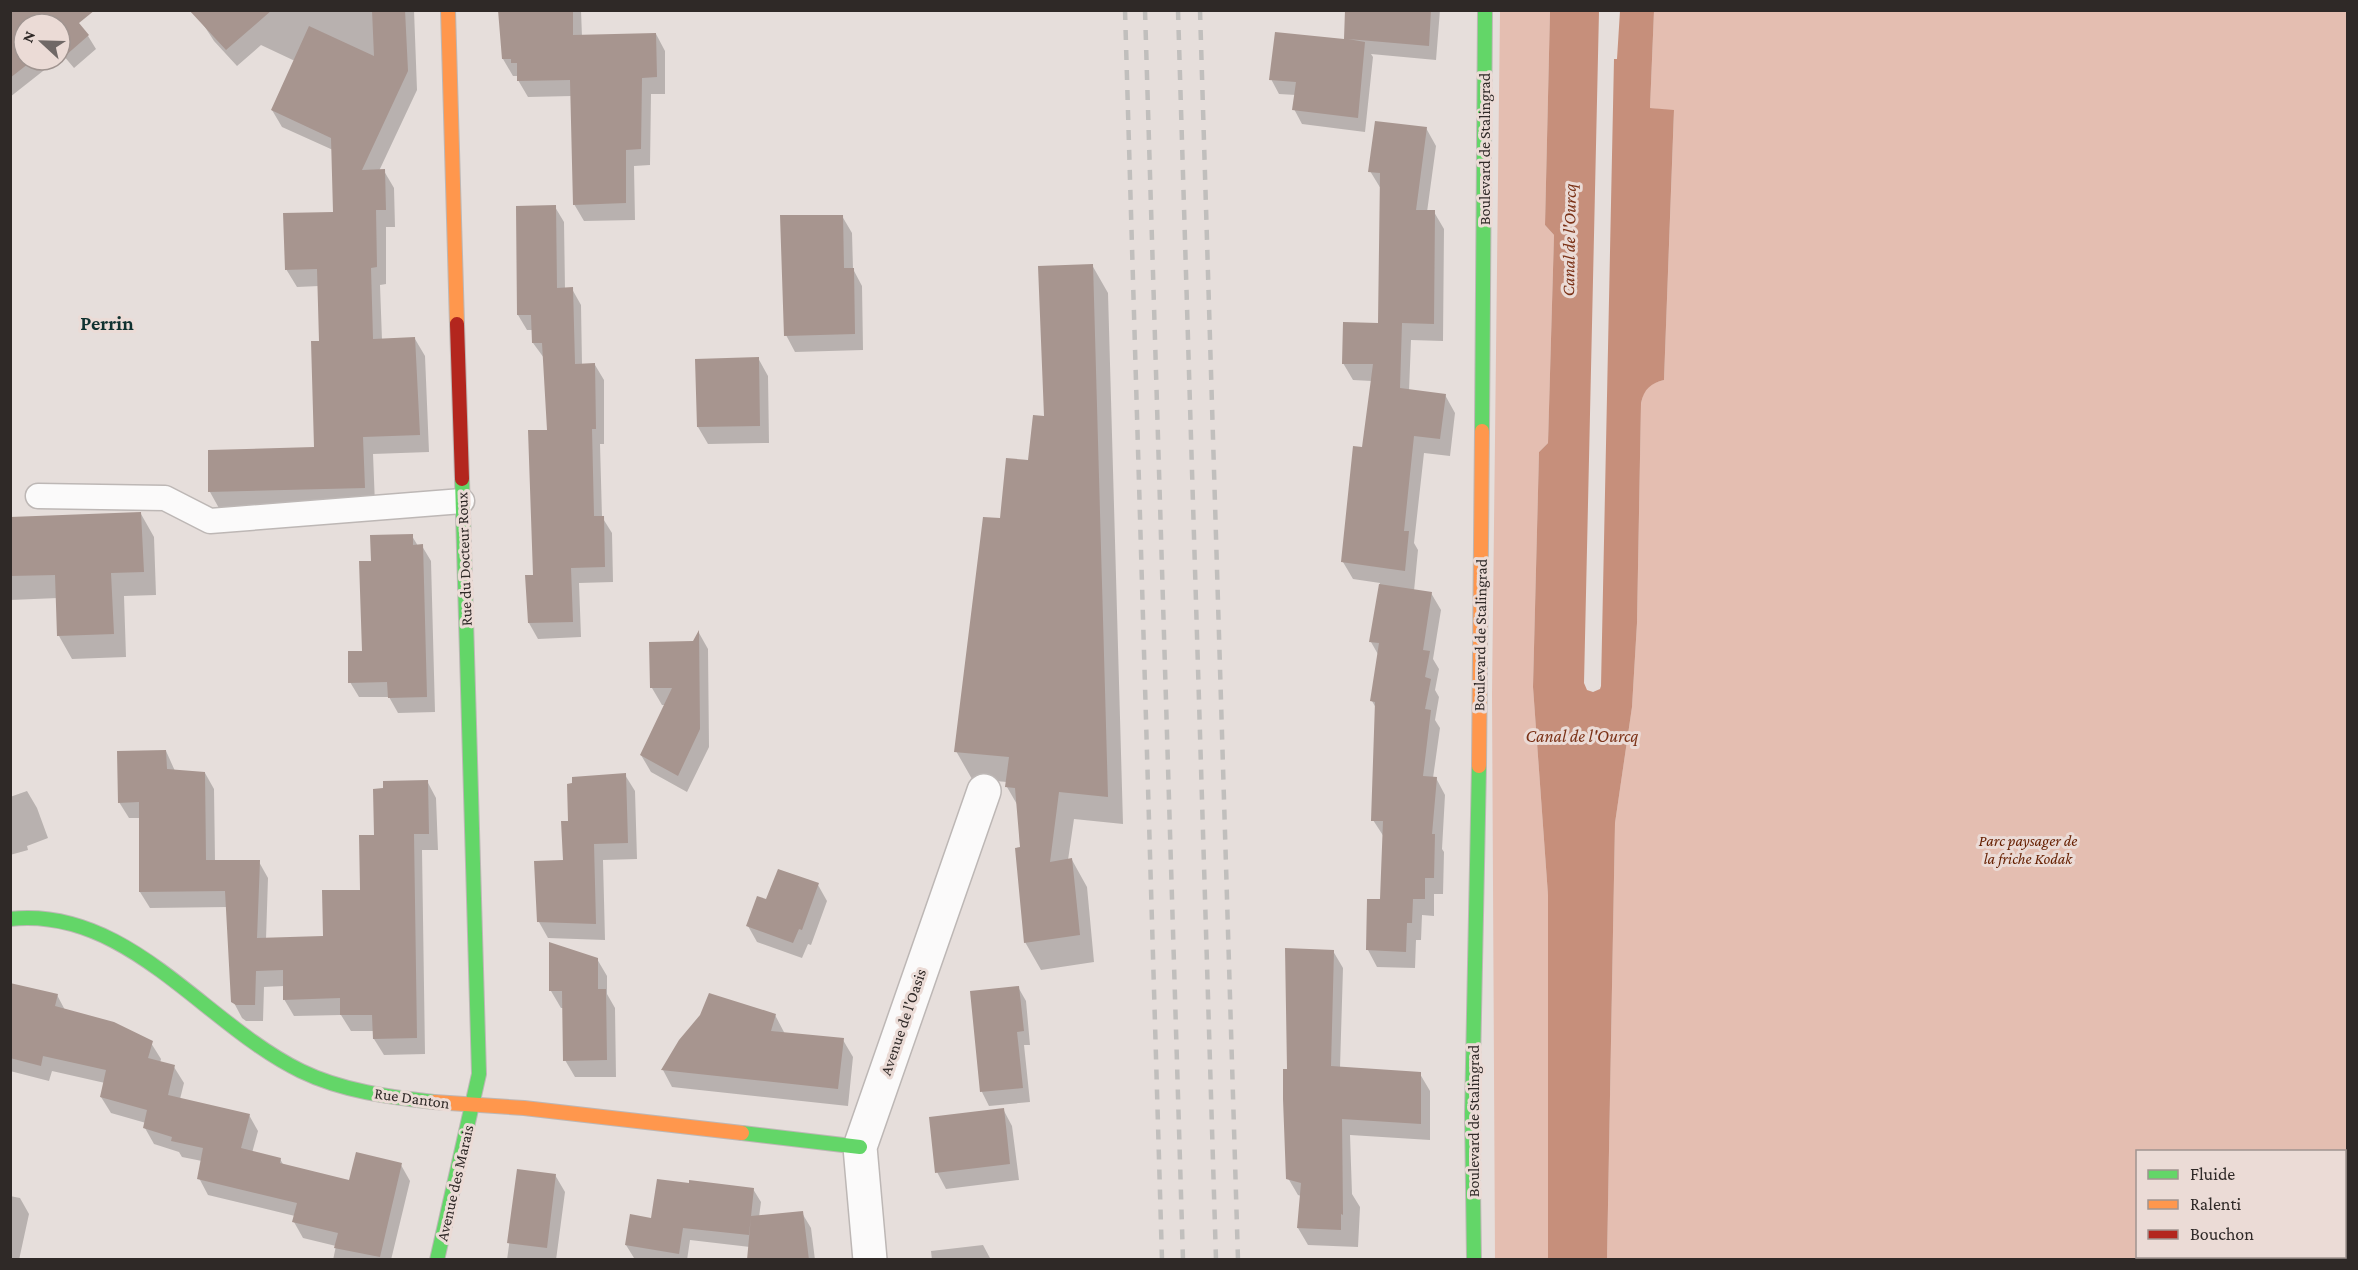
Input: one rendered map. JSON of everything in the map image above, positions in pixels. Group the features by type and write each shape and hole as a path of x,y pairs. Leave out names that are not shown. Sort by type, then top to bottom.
{"street":[{"name":"Rue du Docteur Roux","path":"448,10 479,1074 472,1106"},
{"name":"Boulevard de Stalingrad","path":"1474,1260 1472,1114 1480,689 1485,10"},
{"name":"Avenue de l'Oasis","path":"870,1260 860,1147 984,790"},
{"name":"Rue Danton","path":"10,919 41,917 98,932 140,956 202,1004 302,1072 366,1092 472,1106 524,1108 860,1147"},
{"name":"Avenue des Marais","path":"437,1260 472,1106"}],"lane":[{"path":"39,496 165,498 210,521 462,501"}],"green space":[{"path":"1550,10 1545,225 1554,235 1548,443 1539,452 1533,687 1548,895 1548,1259 1495,1260 1492,695 1500,11"},
{"name":"Parc paysager de la friche Kodak","path":"1654,11 2347,11 2347,1259 1607,1260 1615,823 1632,707 1637,623 1641,403 1648,387 1664,380 1674,111 1650,108"}],"water":[{"name":"Canal de l'Ourcq","path":"1550,11 1599,11 1584,683 1587,690 1593,692 1601,686 1614,59 1617,59 1620,11 1654,11 1650,108 1674,110 1664,380 1649,387 1641,403 1637,623 1632,707 1615,823 1607,1260 1548,1259 1548,895 1533,687 1539,452 1548,443 1554,235 1545,225"}],"building":[{"path":"10,10 95,10 79,23 89,35 72,50 72,12 12,12 12,72 18,72 10,78"},
{"path":"189,10 272,10 226,50"},
{"path":"372,10 405,10 408,71 362,170 385,169 386,210 376,210 377,267 371,268 373,339 415,337 420,435 363,437 365,488 208,492 208,450 314,447 311,341 319,341 317,269 285,270 283,213 333,212 331,138 271,110 309,26 374,56"},
{"path":"498,10 573,10 573,35 656,33 657,77 642,78 641,149 626,150 626,203 573,205 570,80 517,81 517,63 511,63 511,59 502,59"},
{"path":"1345,10 1431,10 1429,46 1348,39 1365,42 1358,118 1292,110 1296,82 1269,80 1275,32 1344,39"},
{"path":"1375,121 1427,127 1416,210 1435,210 1434,324 1402,323 1400,388 1446,394 1440,439 1414,436 1404,531 1409,531 1405,571 1341,562 1353,446 1362,447 1373,364 1342,364 1343,322 1378,323 1380,173 1368,172"},
{"path":"556,205 557,288 573,287 575,364 595,363 596,429 592,429 594,516 604,516 605,567 571,568 573,622 528,623 525,575 533,575 528,430 547,430 542,343 532,343 531,315 517,315 516,206"},
{"path":"780,215 843,215 844,268 854,268 855,334 784,336"},
{"path":"1093,264 1108,797 1059,792 1050,862 1072,858 1080,935 1024,943 1015,848 1020,847 1015,788 1005,787 1009,757 954,752 983,517 1000,518 1006,458 1028,460 1033,415 1044,416 1038,266"},
{"path":"759,357 760,426 697,427 695,359"},
{"path":"141,512 144,572 111,573 114,634 57,636 55,575 10,576 10,517"},
{"path":"413,534 413,545 423,544 427,697 388,698 387,682 348,683 348,651 362,651 359,561 371,561 370,535"},
{"path":"1379,584 1432,592 1423,650 1430,651 1425,677 1431,679 1425,709 1431,710 1423,776 1437,777 1432,834 1435,834 1434,878 1425,878 1425,899 1413,899 1412,923 1407,923 1406,952 1366,950 1367,899 1380,899 1383,821 1371,821 1375,702 1370,701 1379,643 1369,642"},
{"path":"699,630 700,729 678,776 640,755 672,688 650,688 649,642 693,641"},
{"path":"166,750 167,769 205,772 206,860 260,860 257,938 323,936 322,890 360,890 359,835 374,835 373,789 383,788 383,781 428,780 429,834 414,834 417,1038 373,1039 372,1015 340,1015 340,998 283,1000 283,970 256,971 255,1005 236,1005 231,1002 225,891 139,892 139,802 118,803 117,751"},
{"path":"626,773 628,843 594,844 596,924 537,922 534,861 563,860 561,821 568,821 567,784 572,783 572,777"},
{"path":"778,869 819,883 802,930 799,929 793,943 746,926 757,896 766,899"},
{"path":"549,942 598,958 598,989 606,989 607,1060 563,1061 562,991 549,991"},
{"path":"1285,948 1334,950 1331,1066 1421,1072 1421,1124 1342,1119 1343,1215 1341,1214 1341,1230 1297,1228 1301,1183 1286,1179 1283,1099 1283,1069 1287,1069"},
{"path":"10,983 58,994 55,1006 114,1022 153,1041 148,1058 175,1065 168,1095 250,1114 241,1148 281,1158 280,1163 349,1180 356,1152 402,1163 380,1257 334,1248 338,1233 292,1222 297,1203 197,1179 203,1148 171,1141 172,1137 143,1128 147,1110 100,1097 106,1070 43,1056 41,1066 10,1058"},
{"path":"1019,986 1024,1031 1017,1032 1023,1088 980,1092 970,991"},
{"path":"709,993 776,1014 771,1031 844,1038 838,1089 661,1070 679,1040 700,1015"},
{"path":"1004,1108 1010,1164 935,1173 929,1117"},
{"path":"517,1169 556,1174 547,1248 507,1243"},
{"path":"657,1179 689,1183 689,1180 754,1188 749,1235 683,1228 679,1254 625,1245 630,1214 651,1218"},
{"path":"803,1211 809,1260 747,1260 751,1216"}],"railway":[{"path":"1125,10 1162,1260"},
{"path":"1145,10 1183,1260"},
{"path":"1178,10 1216,1260"},
{"path":"1200,10 1238,1260"}],"traffic: fast":[{"path":"1482,431 1485,10"},
{"path":"437,1260 479,1074 462,479"},
{"path":"1474,1260 1472,1114 1479,766"},
{"path":"10,919 52,920 92,931 128,949 163,972 265,1050 317,1078 366,1092 434,1102"},
{"path":"742,1133 860,1147"}],"traffic: slow":[{"path":"448,10 457,324"},
{"path":"1479,766 1482,431"},
{"path":"434,1102 524,1108 742,1133"}],"traffic: jam":[{"path":"457,324 462,479"}],"district":[{"name":"Perrin","path":"107,323"}]}
